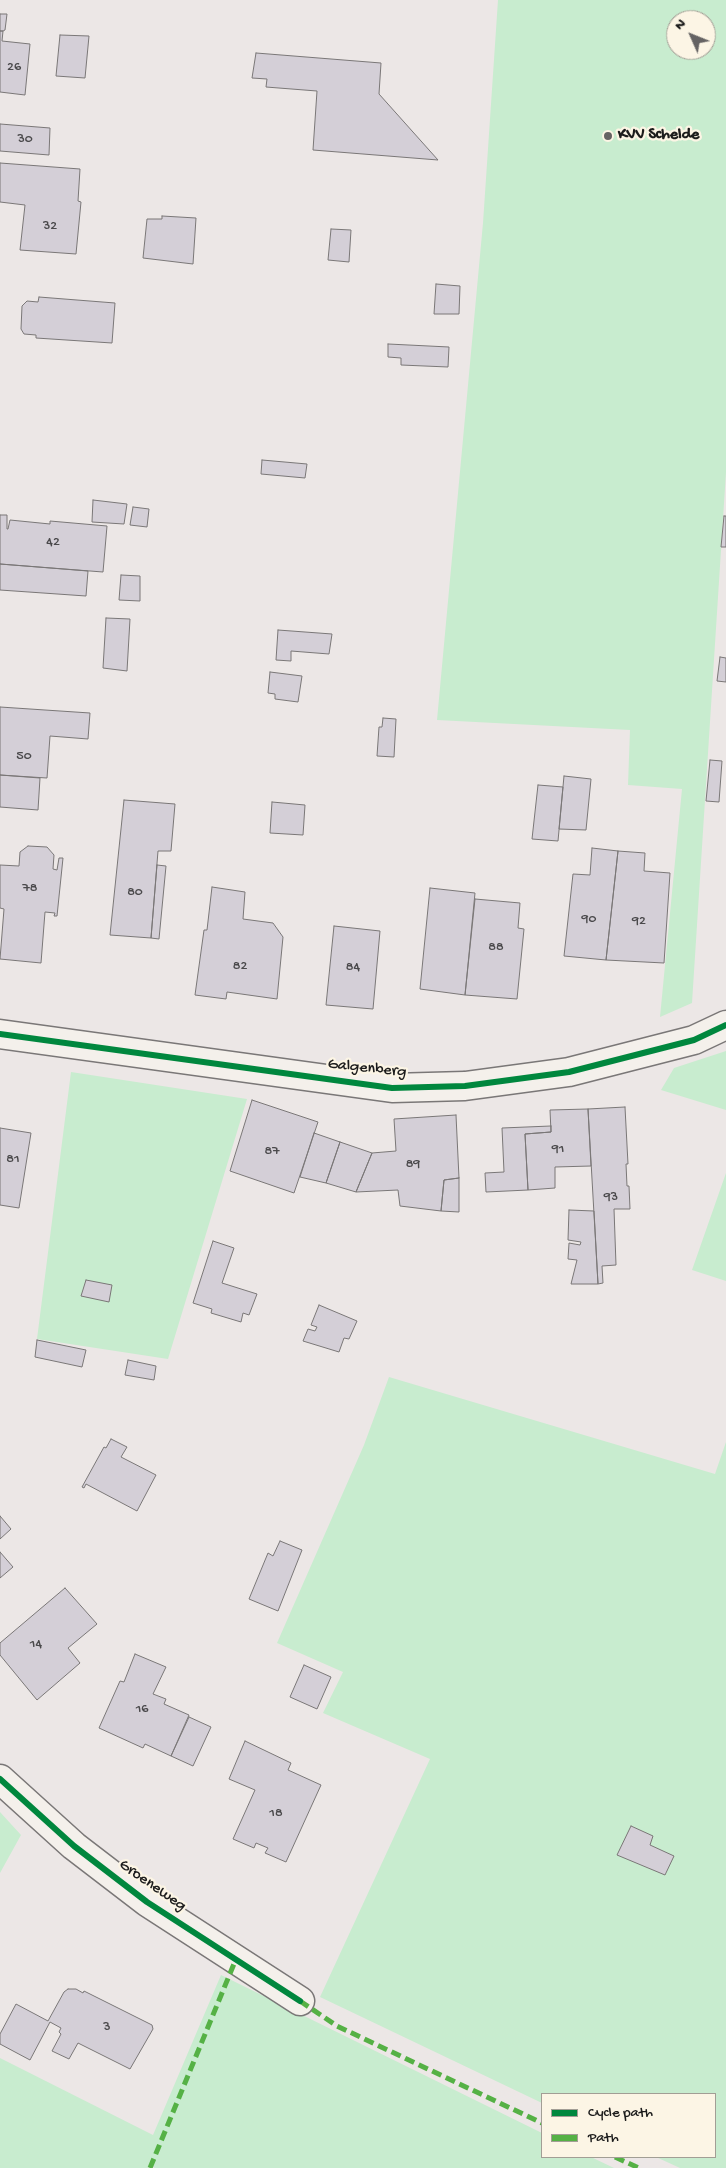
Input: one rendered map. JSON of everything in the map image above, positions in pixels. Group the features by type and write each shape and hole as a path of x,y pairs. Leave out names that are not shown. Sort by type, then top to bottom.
{"street":[{"name":"Galgenberg","path":"0,1034 392,1088 466,1086 569,1072 694,1040 726,1025"},
{"name":"Groeneweg","path":"0,1780 74,1846 147,1902 300,2001"}],"green space":[{"path":"498,0 726,0 726,472 692,1003 660,1017 682,789 628,785 630,730 437,720 483,223"},
{"path":"726,1051 726,1110 661,1090 674,1068"},
{"path":"71,1072 247,1099 168,1359 37,1339"},
{"path":"726,1173 726,1281 692,1270"},
{"path":"389,1377 715,1474 726,1442 726,2168 680,2168 658,2158 716,2158 716,2093 541,2093 541,2103 320,1997 430,1759 323,1713 343,1672 277,1643 364,1445"},
{"path":"0,1812 21,1835 0,1873"},
{"path":"221,1975 541,2133 541,2158 593,2158 614,2168 155,2168 149,2165 148,2168 0,2168 0,2058 153,2135"}],"building":[{"path":"0,14 7,14 5,30 3,31 0,31"},
{"path":"0,31 3,31 2,41 30,44 25,95 0,92"},
{"path":"60,35 89,36 85,78 56,76"},
{"path":"256,53 381,63 379,94 438,160 313,150 317,91 266,87 267,79 252,78"},
{"path":"0,124 50,128 49,155 0,151"},
{"path":"0,163 80,169 78,201 81,202 76,254 20,250 25,205 0,202"},
{"path":"162,216 196,218 193,264 143,258 147,219 162,219"},
{"path":"331,229 351,230 349,262 328,260"},
{"path":"436,284 460,286 459,314 434,314"},
{"path":"39,297 115,303 112,343 36,338 36,335 24,334 21,329 22,306 27,301 38,302"},
{"path":"388,344 449,347 448,367 401,365 401,358 388,357"},
{"path":"262,460 307,464 305,478 261,474"},
{"path":"93,500 127,504 124,524 92,522"},
{"path":"133,507 149,509 147,527 130,525"},
{"path":"0,515 7,515 7,529 10,520 50,524 50,521 107,526 103,572 0,564"},
{"path":"724,516 726,516 726,547 721,547"},
{"path":"0,564 88,571 86,596 0,590"},
{"path":"121,575 140,576 140,601 119,600"},
{"path":"106,618 130,619 127,671 103,668"},
{"path":"278,630 332,634 329,654 291,651 291,661 276,660"},
{"path":"720,657 726,658 726,682 717,681"},
{"path":"270,672 302,676 298,702 275,699 275,694 268,693"},
{"path":"0,707 90,713 88,739 50,736 47,778 0,775"},
{"path":"383,718 396,719 394,757 377,756 379,727 382,727"},
{"path":"710,760 722,761 719,802 706,801"},
{"path":"0,775 40,778 38,810 0,807"},
{"path":"564,776 591,779 586,830 559,829"},
{"path":"538,785 563,787 558,841 532,839"},
{"path":"124,800 175,804 171,851 158,851 151,938 110,935"},
{"path":"272,802 305,805 303,835 270,833"},
{"path":"28,846 47,847 54,855 53,869 57,870 59,858 63,858 57,916 54,916 55,913 45,912 41,963 0,959 4,909 0,908 0,865 19,866 20,852"},
{"path":"592,848 618,851 606,960 564,956 573,874 590,875"},
{"path":"618,851 645,853 644,871 670,873 664,963 606,960"},
{"path":"157,865 166,866 159,939 151,938"},
{"path":"212,887 245,892 243,919 273,923 283,937 277,999 227,992 226,999 195,995 204,930 207,930"},
{"path":"430,888 475,893 465,995 420,989"},
{"path":"475,899 520,903 518,928 524,929 517,999 465,995"},
{"path":"334,926 380,931 373,1009 326,1005"},
{"path":"252,1100 318,1122 294,1193 230,1171"},
{"path":"625,1107 628,1164 626,1164 627,1186 629,1186 630,1209 614,1209 616,1265 602,1266 603,1283 598,1284 588,1109"},
{"path":"588,1109 591,1166 555,1167 555,1188 528,1190 525,1134 551,1132 550,1110"},
{"path":"456,1115 459,1178 444,1180 441,1211 400,1206 398,1190 356,1192 372,1153 396,1151 394,1119"},
{"path":"551,1126 551,1132 525,1134 528,1190 486,1192 485,1173 504,1172 502,1128"},
{"path":"0,1128 31,1133 19,1208 0,1205"},
{"path":"314,1133 340,1142 326,1183 300,1177"},
{"path":"340,1142 372,1153 356,1192 326,1183"},
{"path":"459,1178 459,1212 441,1211 444,1180"},
{"path":"569,1210 594,1211 598,1284 571,1284 577,1260 568,1259 569,1243 580,1245 581,1242 568,1240"},
{"path":"213,1241 234,1248 222,1283 257,1294 249,1315 243,1313 241,1322 211,1313 212,1309 193,1303"},
{"path":"86,1280 112,1285 109,1302 81,1296"},
{"path":"319,1305 357,1321 349,1339 344,1338 339,1352 303,1341 308,1329 315,1331 317,1327 311,1325"},
{"path":"37,1340 86,1350 82,1367 35,1357"},
{"path":"128,1360 156,1366 154,1380 125,1375"},
{"path":"111,1439 127,1447 121,1457 156,1475 137,1511 86,1484 84,1488 82,1487 104,1447 106,1448"},
{"path":"0,1516 11,1529 0,1539"},
{"path":"280,1541 302,1550 278,1611 249,1599 268,1553 273,1556"},
{"path":"0,1552 13,1567 0,1578"},
{"path":"65,1588 97,1624 68,1648 80,1663 37,1700 0,1655 0,1643"},
{"path":"135,1654 166,1667 153,1694 166,1699 164,1704 189,1715 171,1756 145,1744 143,1748 99,1728 120,1681 124,1682"},
{"path":"304,1665 331,1677 317,1709 290,1697"},
{"path":"189,1717 211,1727 193,1766 171,1756"},
{"path":"245,1741 291,1763 288,1770 321,1785 286,1862 265,1853 268,1848 256,1843 254,1848 233,1839 255,1790 229,1779"},
{"path":"631,1826 653,1836 650,1845 674,1856 665,1875 617,1855"},
{"path":"68,1989 76,1989 83,1993 84,1991 152,2025 153,2029 130,2069 78,2043 69,2059 52,2051 61,2034 59,2032 61,2028 50,2022 30,2060 0,2044 0,2034 16,2004 48,2021 64,1992"}],"marked path":[{"path":"150,2168 236,1959"},
{"path":"300,2001 337,2026 541,2123"},
{"path":"617,2158 639,2168"}],"cycle path":[{"path":"0,1034 392,1088 465,1086 569,1072 694,1040 726,1025"},
{"path":"0,1779 74,1846 147,1902 300,2001"}],"place":[{"name":"KVV Schelde","path":"608,136"}]}
